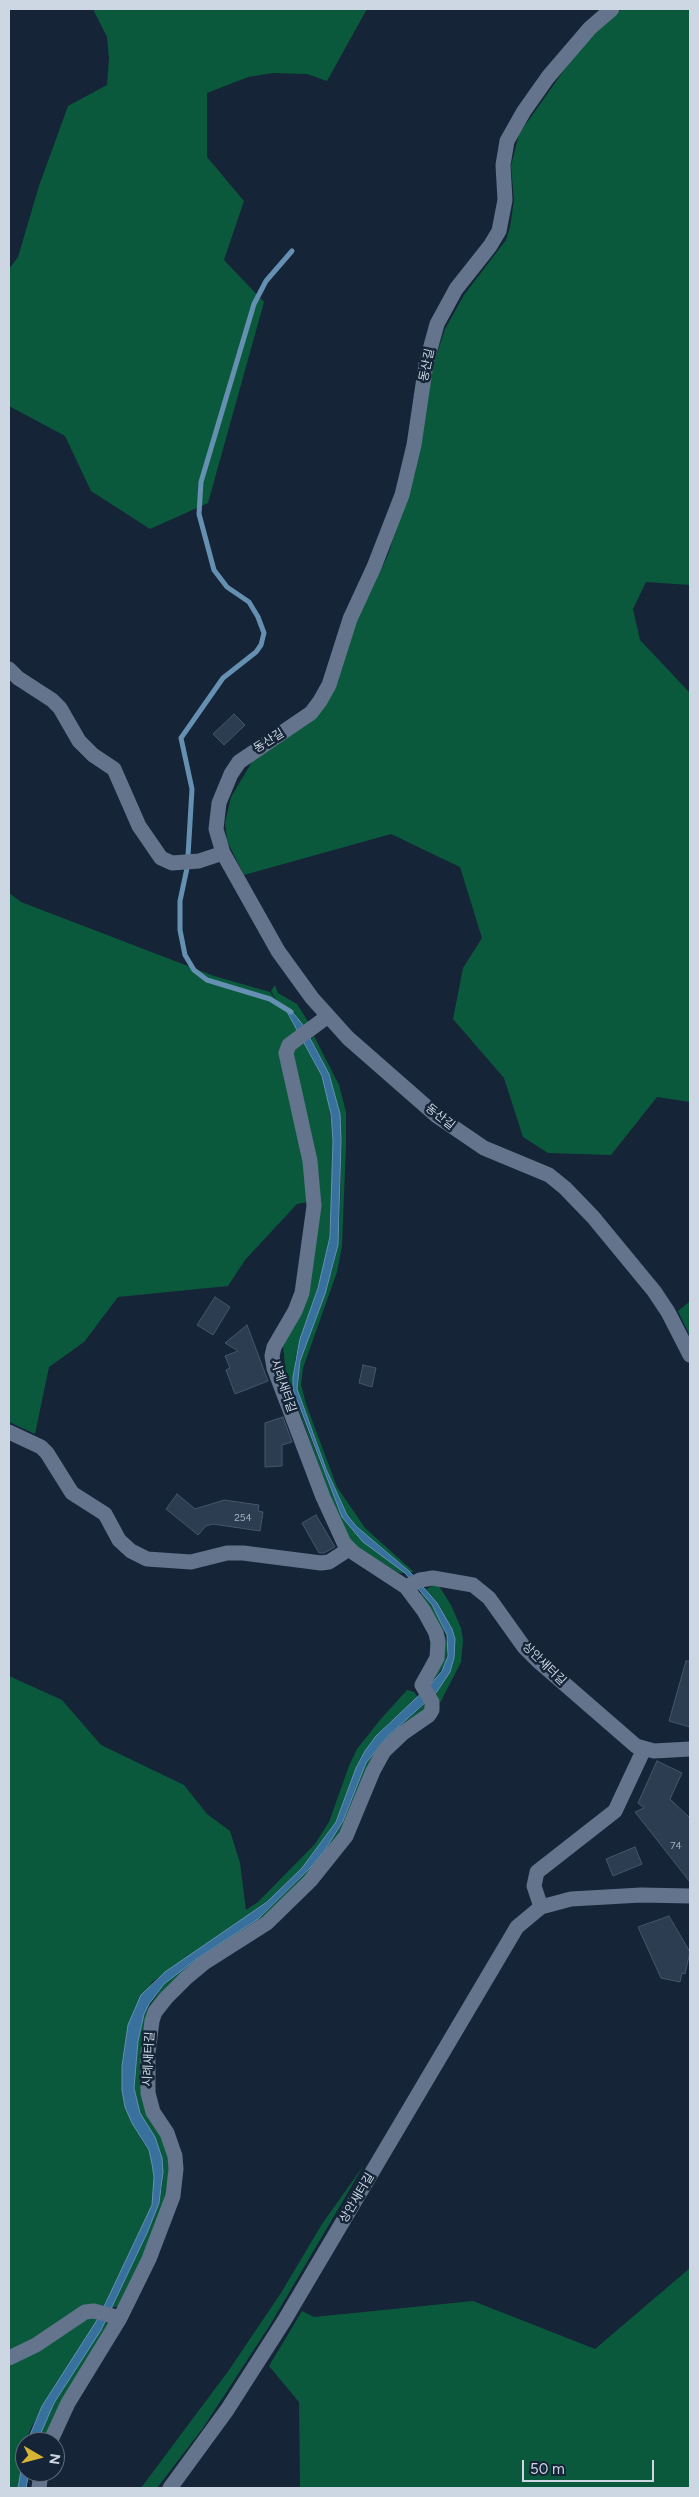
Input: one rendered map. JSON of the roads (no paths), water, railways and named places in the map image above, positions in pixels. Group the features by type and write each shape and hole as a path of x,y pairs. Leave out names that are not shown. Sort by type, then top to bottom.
{"street":[{"name":"동산길","path":"612,9 590,28 548,77 509,136 504,152 505,200 499,231 490,246 456,289 438,324 426,364 414,446 402,495 378,558 350,619 329,685 320,701 310,712 250,753 231,774 216,818 217,839 223,853 296,979 328,1016 355,1044 437,1116 459,1132 500,1156 549,1175 565,1188 593,1217 654,1291 690,1355"},
{"path":"9,669 18,678 52,700 64,713 79,741 93,755 114,768 139,826 154,850 166,862 199,861 223,853"},
{"name":"시례새터길","path":"55,2432 111,2315 160,2232 175,2182 176,2163 172,2144 153,2112 148,2093 148,2053 155,2012 171,1992 204,1963 267,1923 326,1863 346,1836 373,1771 384,1751 403,1733 430,1715 432,1706 422,1682 437,1658 438,1642 424,1611 406,1587 349,1549 332,1519 274,1368 272,1356 274,1347 302,1294 314,1206 310,1161 286,1060 287,1049 295,1040 328,1016"},
{"path":"9,1432 41,1447 47,1453 72,1493 105,1514 119,1540 131,1551 147,1559 191,1562 227,1553 243,1553 320,1564 329,1562 349,1549"},
{"name":"상안새터길","path":"406,1587 420,1580 445,1578 473,1585 481,1590 524,1647 537,1660 632,1743 644,1749 663,1751 690,1749"},
{"path":"541,1907 534,1886 537,1872 615,1811 644,1749"},
{"name":"상안새터길","path":"170,2488 226,2410 284,2321 512,1935 529,1916 541,1907 571,1899 590,1897 690,1896"},
{"path":"9,2358 36,2345 80,2314 89,2311 111,2315"}],"water":[{"path":"285,1008 294,1014 303,1025 329,1074 340,1114 341,1140 338,1245 325,1294 300,1361 297,1389 326,1469 347,1515 357,1527 410,1572 437,1603 452,1629 455,1639 454,1658 450,1672 436,1693 388,1736 366,1763 343,1821 325,1850 312,1866 258,1919 198,1958 164,1984 149,2004 144,2014 138,2041 134,2088 140,2113 155,2137 162,2158 163,2172 159,2203 147,2233 101,2330 54,2403 41,2432 31,2432 42,2406 99,2317 152,2205 154,2177 149,2150 132,2123 125,2107 122,2090 122,2066 128,2025 141,1995 165,1972 267,1902 302,1868 336,1822 356,1768 365,1751 376,1736 430,1685 442,1671 448,1656 447,1635 432,1605 405,1573 363,1542 342,1517 293,1389 293,1377 300,1339 318,1288 330,1237 333,1141 331,1114 322,1076"},
{"path":"19,2482 27,2482 26,2488 18,2488"}],"waterway":[{"path":"188,856 192,789 181,738 223,678 256,652 261,645 264,633 258,617 249,602 227,587 214,570 199,514 201,482 254,304 266,281 292,251"},
{"path":"187,868 180,901 180,930 185,955 194,970 207,980 270,999 291,1012"}]}
